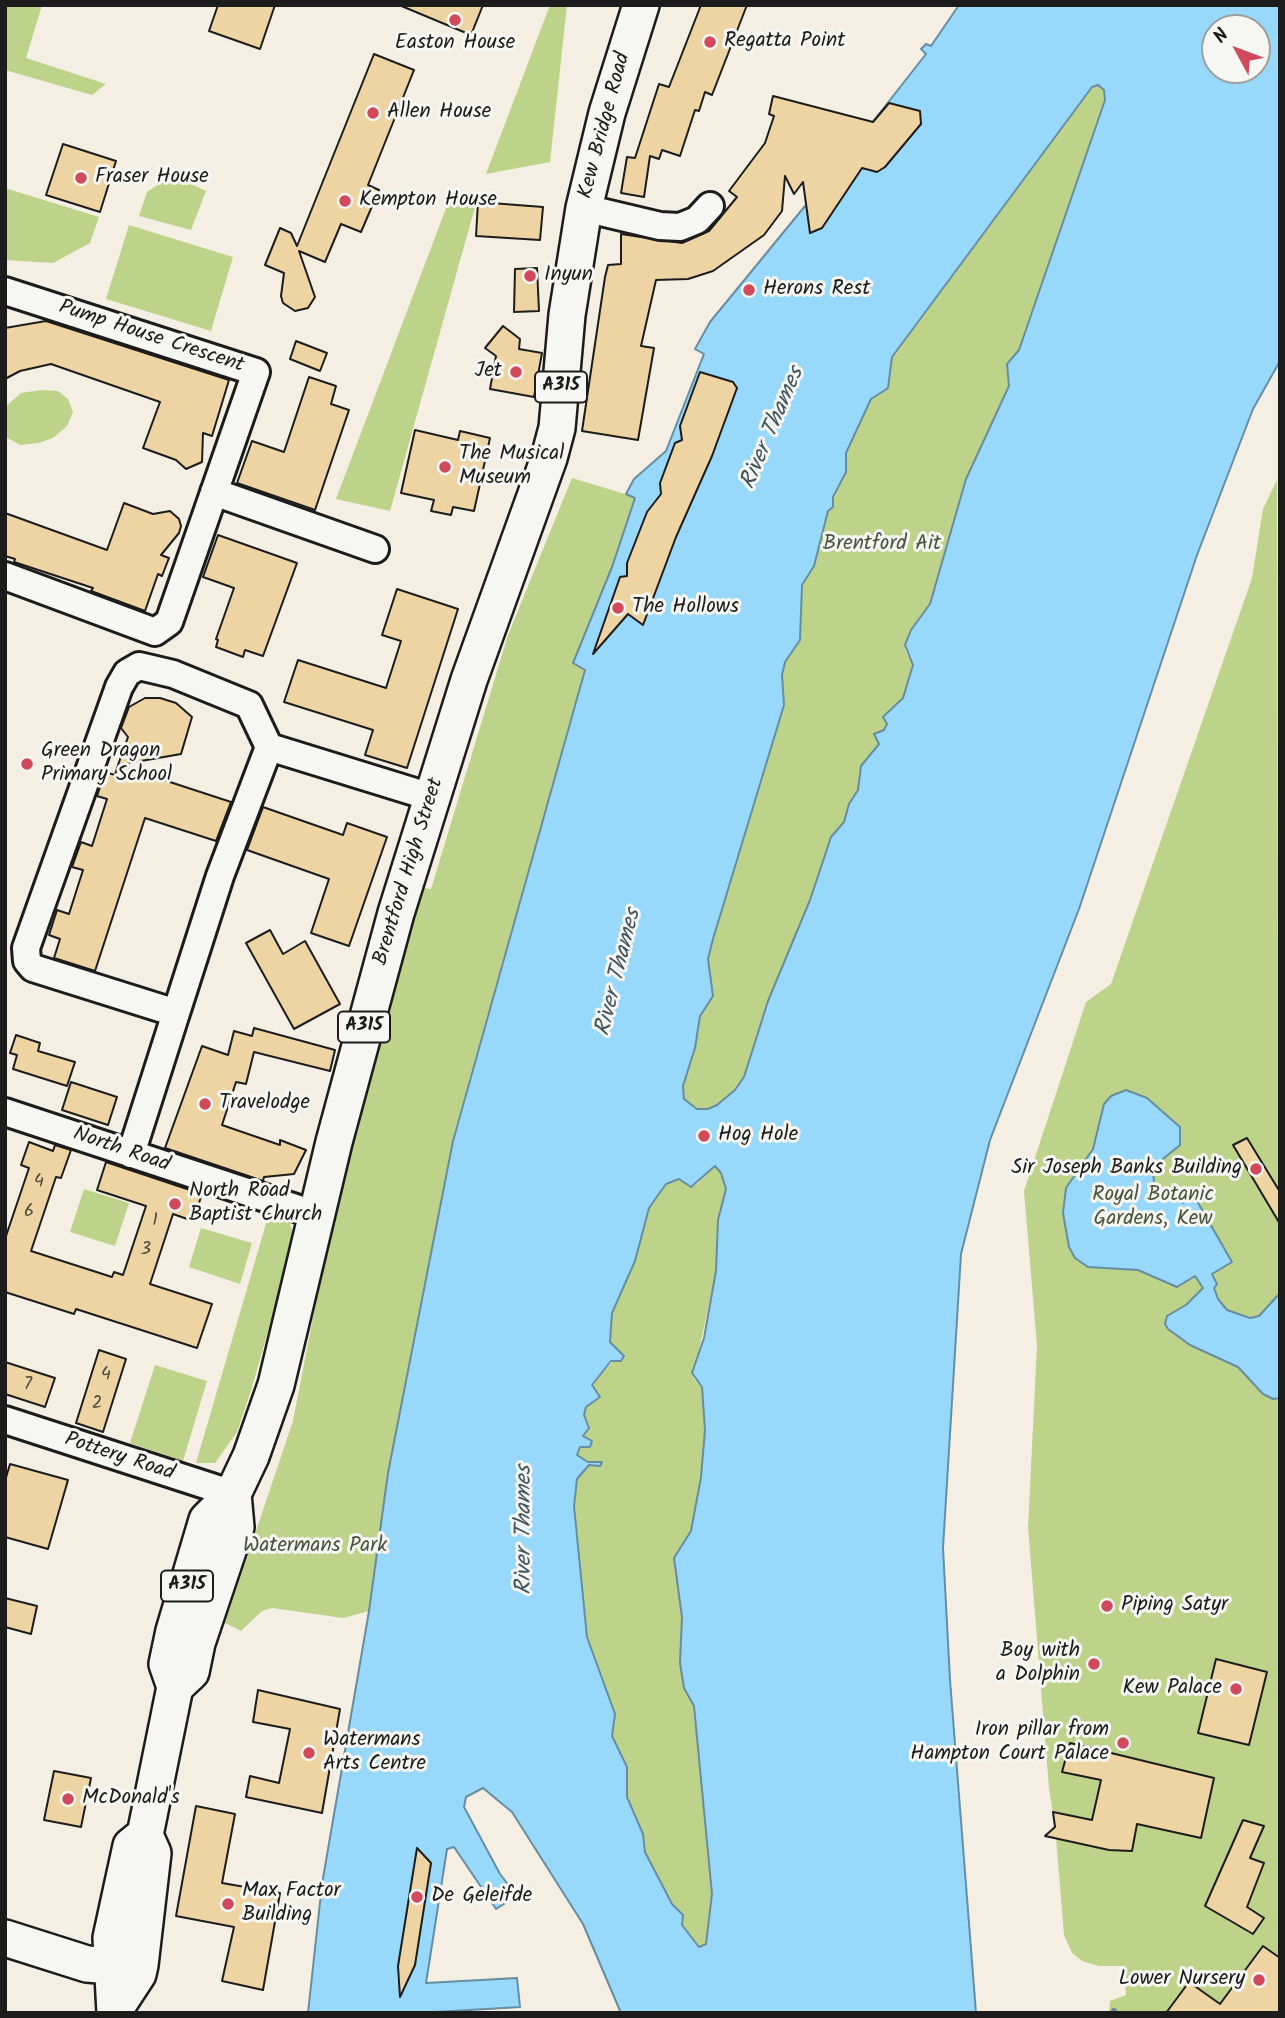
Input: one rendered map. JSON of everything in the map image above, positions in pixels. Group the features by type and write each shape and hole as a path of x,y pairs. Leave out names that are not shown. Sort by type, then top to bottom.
{"main road":[{"name":"Kew Bridge Road","path":"576,248 603,126 641,5"},
{"name":"Brentford High Street","path":"116,2009 138,1974 153,1853 145,1835 175,1687 167,1664 207,1520 233,1494 251,1456 279,1376 366,1018 431,797 549,458 556,428 576,248"},
{"name":"Brentford High Street","path":"116,2009 111,1938 131,1846 145,1835"},
{"path":"5,1938 87,1964 111,1966 134,1956 141,1947"}],"street":[{"path":"584,208 660,226 680,227 697,220 710,206"},
{"name":"Pump House Crescent","path":"5,291 256,372 169,622 155,632 5,576"},
{"path":"214,492 375,550"},
{"path":"176,1013 33,968 27,961 26,948 119,687 127,673 139,666 173,674 249,705 270,747 431,797"},
{"path":"131,1154 220,876 270,747"},
{"name":"North Road","path":"5,1112 317,1215"},
{"name":"Pottery Road","path":"5,1420 233,1494"}],"green space":[{"path":"5,5 42,5 26,58 106,84 92,95 5,70"},
{"path":"550,5 567,5 550,162 486,174"},
{"name":"Brentford Ait","path":"1098,85 1104,90 1105,100 1019,350 1007,364 1009,386 966,479 930,604 911,630 905,650 913,665 903,698 883,716 887,724 879,744 861,766 858,790 849,804 844,822 831,837 810,900 768,1001 744,1077 735,1090 717,1105 708,1109 697,1109 684,1099 683,1086 695,1048 700,1016 713,996 708,959 784,705 782,675 785,662 800,640 802,585 814,566 828,511 846,472 846,453 871,399 888,388 892,358 1092,87"},
{"path":"172,175 206,191 191,230 139,216 147,192"},
{"path":"5,188 99,217 90,243 53,263 5,260"},
{"path":"477,200 390,511 336,499 448,203"},
{"path":"129,225 233,257 211,331 106,299"},
{"path":"58,391 68,399 73,412 67,426 53,438 20,445 6,437 5,407 21,393"},
{"name":"Watermans Park","path":"572,478 635,497 612,567 573,662 585,669 455,1130 388,1473 369,1611 343,1618 272,1608 262,1611 241,1631 225,1623 293,1421 340,1179 423,888 431,889 508,635"},
{"name":"Royal Botanic Gardens, Kew","path":"1277,480 1280,2013 1109,2013 1110,2001 1126,1995 1124,1966 1099,1966 1082,1961 1072,1953 1064,1935 1056,1838 1052,1830 1055,1827 1049,1788 1028,1527 1037,1346 1024,1191 1086,1002 1111,984 1252,578 1263,509"},
{"path":"715,1166 721,1173 726,1189 718,1220 716,1271 693,1378 702,1387 705,1430 701,1477 691,1531 674,1558 682,1617 680,1663 684,1688 694,1706 712,1894 706,1944 698,1947 682,1925 683,1915 672,1904 645,1852 643,1834 627,1797 627,1767 612,1736 614,1714 587,1637 574,1506 577,1479 589,1465 600,1466 602,1463 588,1462 576,1455 580,1447 590,1447 592,1442 583,1436 589,1428 584,1415 592,1385 621,1352 610,1342 612,1313 635,1261 649,1208 666,1184 679,1179 696,1185"},
{"path":"84,1189 129,1203 115,1246 70,1232"},
{"path":"270,1210 280,1213 290,1223 294,1239 251,1391 237,1432 215,1463 196,1463"},
{"path":"201,1228 252,1243 240,1284 189,1267"},
{"path":"155,1365 207,1381 183,1461 130,1443"}],"water":[{"name":"River Thames","path":"959,5 1280,5 1280,361 1253,409 1197,555 1079,909 990,1140 961,1254 943,1548 950,1680 976,2013 621,2013 583,1924 512,1812 483,1788 466,1797 464,1807 500,1874 517,1896 496,1909 454,1847 447,1849 426,1983 517,1978 520,2007 419,2013 308,2013 322,1884 369,1611 388,1473 453,1141 585,670 573,663 612,567 635,498 626,494 634,479 666,451 704,354 695,349 710,322 805,206 816,204 839,165 926,54 921,49 926,44 931,46","holes":["1098,85 1104,90 1105,100 1019,350 1007,364 1009,386 966,479 930,604 911,630 905,645 913,665 903,698 883,717 887,724 884,730 874,734 879,744 861,766 858,790 849,804 844,822 831,837 810,900 768,1001 744,1077 735,1090 717,1105 708,1109 697,1109 684,1099 683,1086 695,1048 700,1016 713,996 708,959 784,705 782,675 785,662 800,640 802,585 814,566 828,511 833,507 833,497 846,472 846,453 871,399 888,388 892,357 1092,87","715,1166 721,1173 726,1189 718,1220 716,1271 704,1338 692,1373 702,1387 705,1430 701,1477 691,1531 674,1558 682,1617 680,1663 684,1688 694,1706 712,1894 706,1944 699,1947 682,1925 683,1915 672,1904 645,1852 643,1834 627,1797 627,1767 612,1736 615,1714 587,1637 574,1506 577,1479 589,1465 600,1466 602,1462 588,1462 577,1455 580,1447 590,1447 592,1441 583,1436 589,1428 584,1415 586,1407 600,1397 592,1385 611,1361 621,1361 624,1356 610,1342 612,1313 635,1261 649,1208 666,1184 679,1179 691,1187"]},
{"path":"1126,1090 1147,1098 1180,1127 1180,1145 1158,1163 1153,1171 1154,1183 1183,1203 1193,1194 1232,1262 1212,1274 1217,1284 1214,1288 1218,1299 1227,1310 1250,1318 1259,1316 1280,1293 1280,1398 1273,1399 1263,1394 1238,1367 1190,1345 1168,1329 1165,1324 1167,1316 1186,1305 1203,1288 1195,1276 1177,1287 1138,1270 1088,1267 1075,1258 1069,1247 1063,1213 1066,1188 1093,1149 1104,1104 1111,1096"}],"building":[{"path":"218,5 275,5 260,49 209,31"},
{"name":"Easton House","path":"399,5 483,5 471,35"},
{"path":"701,5 747,5 712,95 705,92 699,111 695,110 680,156 662,150 659,159 650,156 644,197 621,193 627,157 635,158 659,84 669,87"},
{"path":"374,54 414,70 368,185 379,190 361,232 341,224 325,262 299,251 315,297 308,308 295,311 283,303 281,296 284,273 265,265 280,228 291,233 297,246"},
{"path":"773,96 873,122 889,103 920,111 921,124 885,167 877,172 862,168 822,228 810,233 803,182 794,194 785,176 782,211 764,235 713,271 688,279 656,280 641,346 654,348 638,440 582,431 605,277 608,265 621,264 621,234 682,243 709,231 737,197 729,191 765,143 774,116 769,114"},
{"name":"Fraser House","path":"63,144 116,161 100,212 46,195"},
{"path":"478,202 543,207 540,240 476,236"},
{"path":"537,268 539,311 514,312 515,269"},
{"path":"46,321 229,380 212,436 203,433 202,462 186,469 176,460 143,448 160,402 51,364 20,371 5,379 5,328"},
{"name":"Jet","path":"503,326 520,339 519,349 542,353 534,397 490,389 496,356 485,348"},
{"path":"296,341 327,353 320,371 290,359"},
{"path":"700,372 733,382 737,388 712,456 676,537 643,625 628,614 593,654 620,577 627,576 627,563 647,512 661,494 660,483 675,443 682,440 680,426"},
{"path":"309,377 336,386 331,404 349,410 315,510 237,483 252,441 284,452"},
{"name":"The Musical Museum","path":"415,430 458,440 460,431 490,438 474,511 453,507 451,515 431,511 434,500 401,493"},
{"path":"124,503 153,514 170,511 179,519 181,526 179,533 161,555 169,558 162,576 158,574 145,611 91,591 93,588 14,562 15,559 5,556 5,513 107,550"},
{"path":"218,535 297,563 263,656 245,650 243,657 216,647 216,639 234,588 203,577"},
{"path":"397,589 458,609 407,768 365,755 373,730 284,702 298,660 386,688 401,641 382,635"},
{"path":"145,698 160,698 176,703 192,717 181,754 118,765 128,737 121,728 129,707"},
{"path":"118,765 231,802 216,841 145,818 95,971 54,958 60,939 49,935 57,910 69,914 83,870 72,867 81,842 92,846 107,799 97,796 105,772 115,775"},
{"path":"263,807 343,835 347,823 387,837 349,946 311,933 329,879 247,850"},
{"path":"270,930 283,954 305,941 340,1004 294,1029 246,943"},
{"name":"Travelodge","path":"254,1028 335,1050 330,1071 254,1052 246,1084 236,1082 222,1125 280,1145 280,1140 306,1150 294,1174 264,1177 263,1181 165,1148 202,1046 228,1055 234,1031 252,1036"},
{"path":"16,1035 40,1043 38,1051 75,1062 67,1086 13,1069 17,1055 10,1053"},
{"path":"71,1082 117,1097 108,1125 62,1110"},
{"name":"Sir Joseph Banks Building","path":"1247,1138 1280,1192 1280,1224 1233,1145"},
{"path":"29,1142 53,1151 55,1145 71,1150 61,1178 56,1177 31,1251 112,1277 114,1272 123,1275 146,1206 97,1190 106,1162 202,1194 193,1221 173,1214 150,1284 212,1304 197,1348 76,1309 74,1314 5,1292 5,1239 29,1168 21,1165"},
{"path":"99,1350 126,1359 103,1432 76,1423"},
{"path":"5,1362 55,1378 45,1407 5,1394"},
{"path":"10,1464 68,1480 48,1549 5,1537 5,1481"},
{"path":"5,1598 37,1606 31,1634 5,1627"},
{"name":"Kew Palace","path":"1216,1659 1267,1672 1249,1745 1198,1733"},
{"name":"Watermans Arts Centre","path":"258,1690 340,1709 322,1813 246,1797 250,1776 279,1783 290,1729 253,1722"},
{"path":"1070,1743 1214,1778 1201,1838 1137,1824 1132,1851 1109,1850 1045,1836 1055,1827 1053,1812 1092,1820 1101,1780 1062,1772"},
{"name":"McDonald's","path":"54,1771 91,1778 81,1827 44,1820"},
{"name":"Max Factor Building","path":"196,1806 235,1814 222,1883 280,1893 263,1990 222,1981 234,1927 176,1916"},
{"path":"1243,1820 1264,1826 1250,1858 1264,1863 1247,1907 1264,1918 1253,1934 1205,1906"},
{"name":"De Geleifde","path":"417,1848 431,1863 415,1965 400,1997 398,1966"},
{"name":"Lower Nursery","path":"1263,1946 1280,1958 1280,2013 1166,2013 1189,1982 1220,2004"}],"place":[{"name":"Easton House","path":"455,20"},
{"name":"Regatta Point","path":"710,42"},
{"name":"Allen House","path":"373,113"},
{"name":"Fraser House","path":"81,178"},
{"name":"Kempton House","path":"345,201"},
{"name":"Inyun","path":"530,276"},
{"name":"Herons Rest","path":"749,290"},
{"name":"Jet","path":"516,372"},
{"name":"The Musical Museum","path":"445,467"},
{"name":"The Hollows","path":"618,608"},
{"name":"Green Dragon Primary School","path":"27,764"},
{"name":"Travelodge","path":"205,1104"},
{"name":"Hog Hole","path":"704,1136"},
{"name":"Sir Joseph Banks Building","path":"1256,1169"},
{"name":"North Road Baptist Church","path":"175,1204"},
{"name":"Piping Satyr","path":"1107,1606"},
{"name":"Boy with a Dolphin","path":"1094,1664"},
{"name":"Kew Palace","path":"1236,1689"},
{"name":"Iron pillar from Hampton Court Palace","path":"1123,1743"},
{"name":"Watermans Arts Centre","path":"309,1753"},
{"name":"McDonald's","path":"68,1799"},
{"name":"De Geleifde","path":"417,1897"},
{"name":"Max Factor Building","path":"228,1904"},
{"name":"Lower Nursery","path":"1259,1980"}]}
